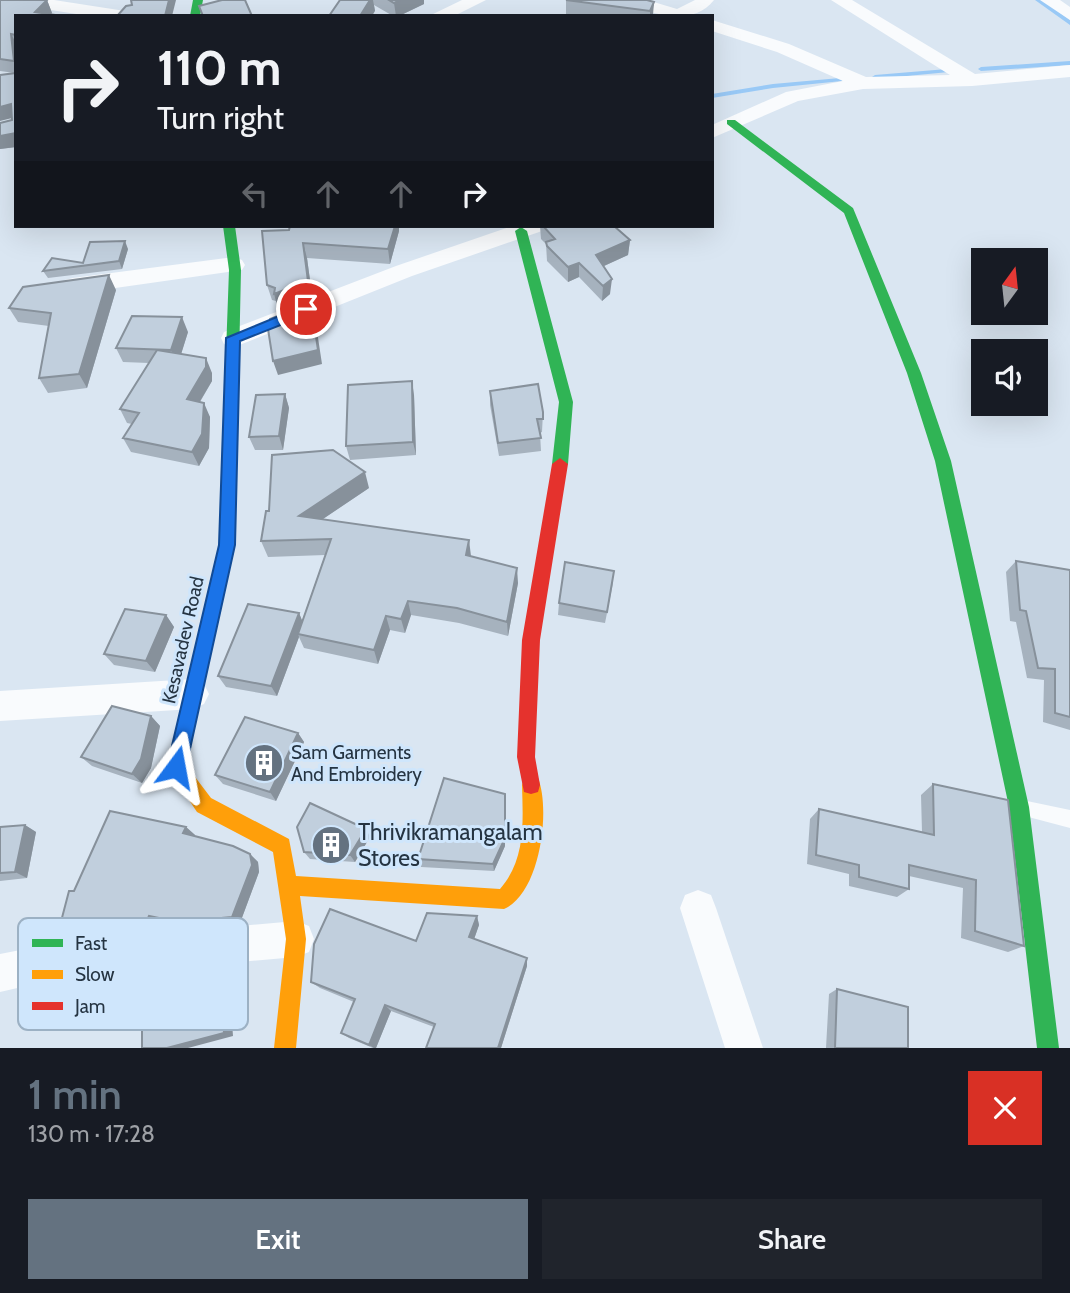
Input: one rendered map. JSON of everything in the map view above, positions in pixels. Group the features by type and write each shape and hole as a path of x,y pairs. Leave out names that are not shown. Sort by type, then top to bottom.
{"street":[{"path":"19,0 112,14"},
{"path":"443,14 477,0"},
{"path":"628,0 674,14"},
{"path":"680,14 695,9 705,0"},
{"path":"840,0 972,80"},
{"path":"1049,0 1070,15"},
{"path":"196,9 220,5"},
{"path":"714,26 851,74 863,83"},
{"path":"714,131 793,96 863,83 972,80 1070,71"},
{"path":"731,122 849,211 914,373 943,461 1018,807 1048,1048"},
{"name":"Kesavadev Road","path":"229,228 234,265 227,545 176,767 204,805 282,846 296,939 285,1048"},
{"path":"233,338 404,271 528,229 566,402 560,465 531,640 526,757 531,779 532,847 519,885 504,899 288,885"},
{"path":"46,289 234,265"},
{"path":"0,706 193,694"},
{"path":"698,908 744,1048"},
{"path":"248,943 296,939"},
{"path":"0,973 18,969"}],"lane":[{"path":"1018,807 1070,819"}],"building":[{"path":"0,0 47,0 35,12 48,14 14,14 14,35 11,34 14,61 0,59"},
{"path":"131,0 169,0 166,14 119,14 126,6 132,5"},
{"path":"222,0 245,0 251,14 202,14 199,6"},
{"path":"340,0 370,0 361,14 330,14"},
{"path":"566,0 647,0 654,2 650,11"},
{"path":"14,73 14,133 0,136 0,123 12,120 11,104 0,107 0,75"},
{"path":"394,228 388,249 303,243 308,281 274,294 275,288 267,285 262,231"},
{"path":"545,228 616,228 630,240 596,255 612,279 603,286 579,263 568,267 547,246 546,242 555,239"},
{"path":"125,241 119,261 43,271 52,258 83,263 90,242"},
{"path":"109,275 79,374 39,378 51,313 9,308 23,287"},
{"path":"311,303 318,350 273,361 268,329 270,319"},
{"path":"132,316 182,317 171,350 116,348"},
{"path":"157,350 206,358 206,367 187,399 204,403 202,434 192,452 123,438 139,413 120,409"},
{"path":"412,381 413,442 346,446 348,385"},
{"path":"538,384 543,412 543,419 537,419 541,438 498,443 490,391"},
{"path":"285,394 279,436 249,437 256,395"},
{"path":"333,450 365,472 299,516 469,540 466,555 517,568 507,622 457,608 408,601 401,619 386,616 374,650 298,634 331,539 261,541 266,511 269,511 272,455"},
{"path":"1016,561 1070,570 1070,717 1055,713 1055,669 1038,668 1026,611 1020,610"},
{"path":"565,562 614,571 607,612 559,603"},
{"path":"248,604 299,613 271,686 218,676"},
{"path":"125,609 166,615 146,661 104,654"},
{"path":"112,706 151,716 141,759 132,774 81,757"},
{"name":"Sam Garments And Embroidery","path":"245,717 298,733 270,792 215,775"},
{"path":"444,778 505,794 505,838 493,864 418,859"},
{"path":"933,784 1008,800 1024,946 975,931 976,880 909,865 909,889 859,877 859,865 816,855 819,809 934,835"},
{"name":"Thrivikramangalam Stores","path":"310,803 366,829 350,855 304,852 297,827"},
{"path":"110,811 186,827 183,833 233,846 250,854 252,865 232,917 62,918 69,891 74,891"},
{"path":"25,825 15,872 0,873 0,827"},
{"path":"330,909 416,941 427,913 477,916 469,937 527,958 498,1048 426,1048 435,1024 385,1005 369,1045 341,1033 355,999 311,982 314,944"},
{"path":"837,989 908,1007 908,1048 835,1048"},
{"path":"142,1030 224,1030 224,1033 167,1048 142,1048"}],"waterway":[{"path":"1038,0 1070,23"},
{"path":"981,69 1070,63"},
{"path":"875,77 947,71"},
{"path":"714,96 773,86 840,80"}],"traffic: fast":[{"path":"195,14 198,0"},
{"path":"731,122 849,211 914,373 943,461 1019,807 1048,1048"},
{"path":"181,747 227,545 235,270 229,228"},
{"path":"521,231 566,402 560,464"}],"traffic: slow":[{"path":"181,747 176,767 204,805 282,846 296,939 285,1048"},
{"path":"288,885 504,899 515,887 527,860 532,831 531,785"}],"traffic: jam":[{"path":"531,785 526,757 531,640 560,464"}],"place":[{"name":"Sam Garments And Embroidery","path":"264,763"},
{"name":"Thrivikramangalam Stores","path":"331,845"}],"route":[{"path":"176,767 227,545 233,338 306,309"}]}
